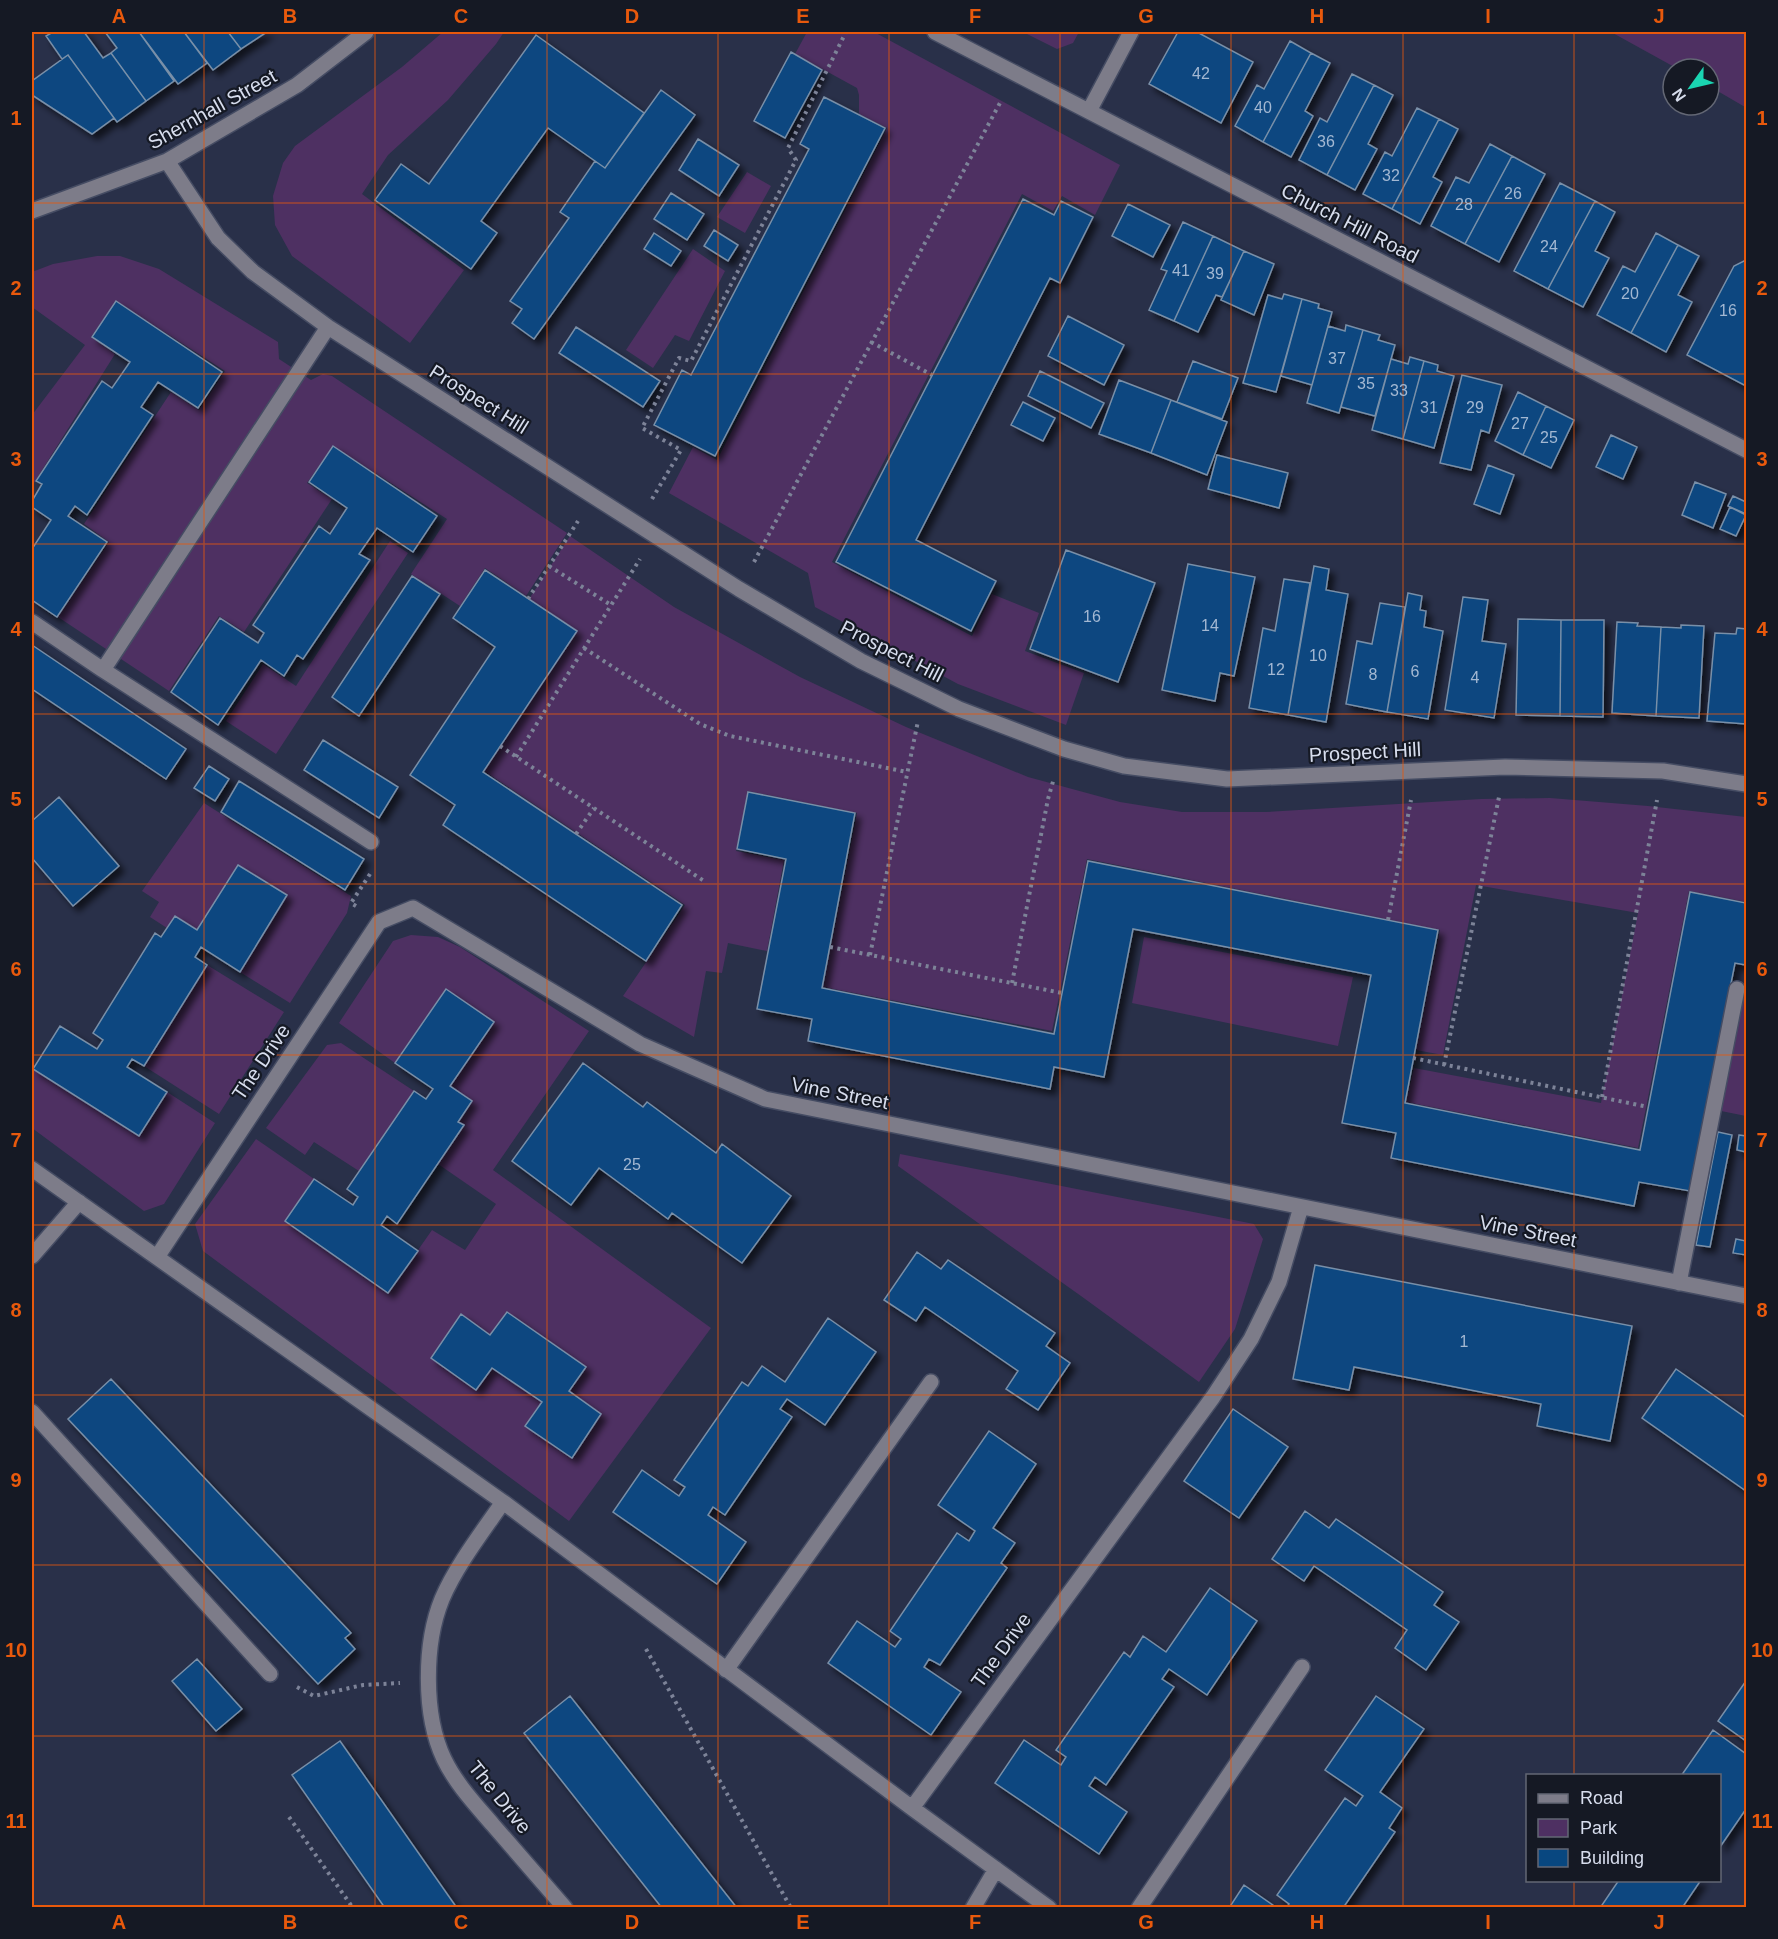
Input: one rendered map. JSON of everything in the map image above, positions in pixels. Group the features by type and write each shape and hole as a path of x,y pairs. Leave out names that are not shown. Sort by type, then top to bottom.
{"street":[{"name":"Shernhall Street","path":"32,211 167,161 297,85 366,32"},
{"name":"Church Hill Road","path":"935,32 1746,450"},
{"path":"1089,111 1131,32"},
{"name":"Prospect Hill","path":"167,161 218,238 253,272 328,327 739,589 861,661 959,709 1064,749 1124,766 1227,779 1505,766 1663,771 1746,784"},
{"path":"102,670 328,327"},
{"path":"32,622 102,670 371,842"},
{"name":"Vine Street","path":"379,922 413,908 640,1044 765,1100 1746,1296"},
{"name":"The Drive","path":"157,1257 379,922"},
{"path":"1679,1283 1737,989"},
{"path":"32,1169 502,1502 912,1808 1050,1908"},
{"path":"32,1256 79,1202"},
{"name":"The Drive","path":"912,1808 1213,1397 1251,1339 1279,1282 1301,1208"},
{"path":"726,1670 931,1382"},
{"path":"32,1412 270,1674"},
{"name":"The Drive","path":"502,1502 464,1559 442,1599 432,1638 427,1682 433,1726 444,1759 467,1795 565,1908"},
{"path":"1139,1908 1302,1667"},
{"path":"973,1908 996,1869"}],"path":[{"path":"637,525 681,450 642,428 679,358 691,361 796,160 788,148 846,32"},
{"path":"739,589 1016,74"},
{"path":"871,342 933,375"},
{"path":"528,599 594,497"},
{"path":"516,757 655,536"},
{"path":"549,566 611,605"},
{"path":"584,648 700,724 730,736 907,772"},
{"path":"870,955 916,728 929,694"},
{"path":"500,746 704,881"},
{"path":"1012,983 1048,799 1064,749"},
{"path":"1444,1065 1505,766"},
{"path":"1388,920 1416,771"},
{"path":"1602,1097 1663,771"},
{"path":"576,834 594,808"},
{"path":"371,842 383,854 351,903 379,922"},
{"path":"830,947 1062,993"},
{"path":"1413,1058 1648,1107"},
{"path":"641,1640 791,1908"},
{"path":"270,1674 314,1696 363,1685 427,1682"},
{"path":"289,1817 353,1908"}],"green space":[{"path":"443,32 504,32 448,100 388,155 362,194 464,270 410,343 292,256 275,225 273,196 283,163 295,146 402,67"},
{"path":"807,32 874,32 1120,165 1095,215 1062,196 1053,211 1022,194 832,562 972,636 992,594 1039,613 1025,651 1084,673 1066,725 958,684 815,607 808,573 669,493 693,447 717,460 887,128 859,114 857,88 795,54"},
{"path":"1023,32 1079,32 1073,43 1057,49"},
{"path":"1611,32 1746,32 1745,107 1721,93 1721,57 1661,57 1661,60"},
{"path":"747,172 771,186 745,233 717,217"},
{"path":"693,249 725,271 689,341 675,335 653,368 626,350"},
{"path":"97,256 120,256 159,269 278,342 279,359 311,380 323,374 332,376 567,533 526,596 485,568 460,606 411,574 447,519 333,446 307,483 332,499 244,632 219,616 169,691 58,617 109,542 84,524 171,392 199,410 225,371 116,301 91,337 115,354 32,486 32,415 85,345 32,307 32,272 53,264"},
{"path":"570,536 674,607 800,677 906,727 1028,777 1120,802 1182,812 1266,812 1481,799 1550,798 1746,817 1746,902 1689,891 1638,1148 1406,1102 1414,1068 1601,1103 1638,913 1476,885 1443,1055 1416,1050 1440,930 1087,859 1052,1031 823,987 857,813 748,791 736,851 784,860 767,951 728,943 722,973 706,971 694,1037 623,996 685,905 484,771 577,631 529,599"},
{"path":"390,541 408,553 276,754 226,721 263,664 296,686"},
{"path":"204,803 351,896 347,913 290,1003 240,972 287,895 238,865 197,930 175,916 167,928 150,917 159,902 142,891"},
{"path":"411,935 438,937 460,947 589,1031 493,1170 711,1328 569,1521 203,1251 195,1224 256,1139 314,1179 285,1221 388,1293 432,1230 465,1250 496,1204 438,1164 464,1126 458,1122 472,1102 450,1086 446,989 395,1063 339,1023 393,941","holes":["507,1312 586,1367 569,1391 601,1414 572,1457 526,1426 542,1402 492,1368 476,1390 431,1358 461,1315 490,1335"]},
{"path":"1144,937 1353,977 1338,1046 1132,1003"},
{"path":"207,965 284,1012 219,1114 144,1066"},
{"path":"1746,980 1746,1116 1721,1111"},
{"path":"341,1043 414,1091 359,1171 314,1142 305,1155 266,1128 327,1045"},
{"path":"32,1068 139,1136 167,1092 215,1123 164,1204 144,1211 32,1128"},
{"path":"900,1154 1254,1224 1263,1239 1235,1329 1199,1382 898,1166"}],"building":[{"path":"53,32 84,32 103,58 111,53 146,101 117,122 68,55 62,59 46,36"},
{"path":"105,32 139,32 174,81 146,101 111,53 117,48"},
{"path":"139,32 184,32 207,63 178,84"},
{"path":"184,32 228,32 241,49 213,70"},
{"path":"228,32 267,32 241,49"},
{"path":"1178,32 1197,32 1253,62 1221,123 1149,84"},
{"path":"536,35 644,113 605,168 548,128 481,221 497,233 471,269 375,200 401,164 429,184"},
{"path":"1290,41 1311,53 1263,142 1235,126 1257,85 1264,89"},
{"path":"791,52 822,70 785,138 754,121"},
{"path":"1311,53 1330,63 1305,111 1313,116 1291,157 1263,142"},
{"path":"68,55 114,118 92,134 32,95 32,81"},
{"path":"1352,74 1374,85 1327,175 1299,160 1320,118 1327,122"},
{"path":"1374,85 1393,95 1368,144 1377,149 1355,190 1327,175"},
{"path":"661,90 695,115 534,339 512,323 522,309 510,301 569,218 560,212 595,161 605,168"},
{"path":"824,97 885,128 715,456 654,425 682,370 691,375 809,149 800,144"},
{"path":"1417,108 1439,119 1392,209 1363,194 1385,152 1392,156"},
{"path":"1439,119 1458,129 1433,177 1442,182 1420,224 1392,209"},
{"path":"698,139 739,165 719,196 679,170"},
{"path":"1490,144 1512,156 1465,244 1431,226 1456,177 1469,183"},
{"path":"1512,156 1545,174 1499,262 1465,244"},
{"path":"1560,183 1595,201 1548,289 1514,271"},
{"path":"671,193 704,214 687,240 654,219"},
{"path":"1023,199 1054,215 1061,201 1093,217 1060,283 1050,278 916,540 996,581 971,631 836,562"},
{"path":"1595,201 1615,212 1595,251 1609,258 1583,307 1548,289"},
{"path":"1128,204 1170,225 1153,257 1112,236"},
{"path":"1183,222 1213,236 1174,321 1149,310 1167,271 1161,269"},
{"path":"714,230 738,245 728,261 704,246"},
{"path":"654,233 681,251 671,266 644,249"},
{"path":"1656,233 1678,245 1631,333 1597,315 1623,266 1635,272"},
{"path":"1213,236 1244,251 1222,297 1216,295 1198,332 1174,321"},
{"path":"1678,245 1699,256 1678,295 1692,302 1666,352 1631,333"},
{"path":"1244,251 1274,264 1254,315 1221,300"},
{"path":"1746,260 1746,386 1687,355 1734,266"},
{"path":"1284,294 1302,299 1276,392 1243,383 1268,295 1282,299"},
{"path":"1302,299 1319,304 1318,308 1332,312 1312,385 1281,376"},
{"path":"116,301 222,372 198,408 158,382 141,407 153,415 87,515 75,506 68,516 107,542 57,617 32,600 32,549 51,520 32,507 32,501 42,484 36,481 102,381 112,388 130,362 92,337"},
{"path":"1068,316 1124,345 1104,385 1048,356"},
{"path":"1346,325 1363,330 1339,413 1307,403 1328,326 1345,331"},
{"path":"576,327 660,381 643,407 559,353"},
{"path":"1363,330 1380,335 1378,340 1395,345 1375,416 1341,407"},
{"path":"1410,357 1424,361 1403,439 1372,430 1391,359 1408,364"},
{"path":"1193,361 1238,378 1222,419 1177,402"},
{"path":"1424,361 1438,365 1437,371 1454,376 1434,448 1403,439"},
{"path":"1040,371 1104,403 1091,428 1028,396"},
{"path":"1462,375 1502,385 1489,433 1481,430 1471,470 1440,463"},
{"path":"1119,380 1171,400 1151,453 1099,434"},
{"path":"1518,392 1546,406 1523,455 1495,441"},
{"path":"1171,400 1227,422 1207,475 1151,453"},
{"path":"1023,402 1055,418 1043,441 1011,425"},
{"path":"1546,406 1574,420 1551,468 1523,455"},
{"path":"1611,435 1637,447 1623,479 1596,467"},
{"path":"333,446 437,516 413,552 377,528 359,554 370,560 303,659 297,655 284,676 261,660 218,725 171,692 220,618 258,643 264,633 253,625 319,526 330,534 347,508 309,482"},
{"path":"1217,455 1288,473 1279,508 1208,489"},
{"path":"1488,465 1514,475 1500,514 1474,504"},
{"path":"1695,482 1726,494 1713,528 1682,515"},
{"path":"1733,496 1746,502 1746,514 1728,506"},
{"path":"1730,507 1746,515 1736,536 1720,529"},
{"path":"1066,550 1155,583 1118,682 1030,649"},
{"path":"1188,564 1255,577 1234,676 1220,673 1215,701 1162,690"},
{"path":"1314,566 1329,569 1326,590 1348,594 1326,722 1288,715"},
{"path":"485,570 577,631 483,772 682,905 646,961 443,825 455,805 410,775 495,647 453,618"},
{"path":"412,576 440,594 359,716 332,697"},
{"path":"1284,579 1310,583 1288,715 1249,708 1263,628 1275,631"},
{"path":"1408,593 1422,596 1420,610 1426,611 1424,627 1443,631 1428,719 1387,712"},
{"path":"1463,597 1488,600 1482,641 1506,644 1494,718 1445,710"},
{"path":"1380,603 1405,607 1387,712 1346,704 1357,641 1372,644"},
{"path":"1518,619 1561,620 1560,716 1516,715"},
{"path":"1561,620 1604,620 1603,717 1560,716"},
{"path":"1617,622 1661,627 1656,716 1612,713"},
{"path":"1681,625 1704,626 1699,718 1656,716 1661,627 1681,628"},
{"path":"1737,628 1746,629 1746,724 1707,721 1715,633 1736,634"},
{"path":"32,645 186,749 166,779 32,689"},
{"path":"323,740 398,787 379,818 304,770"},
{"path":"209,766 229,779 215,801 194,788"},
{"path":"239,781 364,859 345,890 221,812"},
{"path":"748,792 855,813 822,988 1054,1034 1088,861 1438,930 1405,1103 1640,1150 1690,892 1746,903 1746,965 1735,963 1690,1191 1639,1182 1634,1206 1391,1158 1396,1133 1342,1123 1371,975 1133,929 1104,1077 1054,1067 1050,1089 808,1041 812,1019 757,1009 786,859 737,849"},
{"path":"59,797 119,866 73,906 32,858 32,821"},
{"path":"238,865 287,895 240,972 201,947 195,957 207,965 144,1066 132,1059 127,1067 167,1092 139,1136 33,1069 60,1026 97,1049 103,1040 93,1033 155,933 161,937 175,916 197,930"},
{"path":"446,989 494,1022 450,1086 472,1101 458,1122 464,1125 397,1224 387,1216 381,1225 418,1251 388,1293 285,1221 314,1179 353,1205 358,1197 347,1189 414,1091 426,1099 433,1089 395,1063"},
{"path":"583,1063 643,1107 647,1102 716,1153 722,1144 791,1196 742,1263 672,1213 668,1219 599,1168 571,1205 512,1161"},
{"path":"1718,1132 1732,1135 1710,1247 1696,1245"},
{"path":"1739,1135 1746,1136 1746,1152 1737,1150"},
{"path":"1736,1239 1746,1241 1746,1255 1733,1253"},
{"path":"917,1252 941,1269 948,1260 1055,1333 1046,1346 1070,1363 1038,1410 1006,1389 1018,1371 925,1307 916,1321 884,1300"},
{"path":"1315,1265 1632,1326 1610,1441 1537,1426 1541,1404 1354,1367 1349,1390 1293,1379"},
{"path":"507,1312 586,1367 569,1391 601,1414 572,1458 525,1426 542,1402 492,1368 476,1390 431,1358 461,1314 490,1335"},
{"path":"828,1318 876,1352 825,1425 787,1399 780,1409 792,1417 725,1515 713,1507 708,1515 746,1542 717,1584 613,1512 642,1470 679,1496 685,1487 674,1480 742,1382 748,1386 762,1366 785,1382"},
{"path":"1676,1369 1746,1418 1746,1491 1642,1418"},
{"path":"111,1379 351,1633 345,1638 355,1649 318,1684 68,1419"},
{"path":"1233,1409 1288,1447 1239,1518 1184,1481"},
{"path":"989,1431 1036,1464 993,1528 1015,1543 1001,1563 1007,1568 940,1665 929,1659 924,1667 961,1692 931,1735 828,1663 857,1621 895,1647 901,1639 890,1631 957,1533 969,1541 975,1531 938,1505"},
{"path":"1305,1511 1329,1528 1336,1519 1443,1592 1434,1605 1459,1622 1426,1670 1395,1648 1407,1630 1314,1566 1304,1581 1272,1559"},
{"path":"1210,1588 1257,1621 1207,1695 1169,1669 1162,1679 1174,1687 1106,1785 1095,1777 1089,1786 1127,1812 1099,1854 995,1783 1024,1740 1061,1765 1066,1757 1056,1750 1124,1652 1130,1657 1143,1636 1166,1652"},
{"path":"197,1659 242,1709 216,1731 172,1681"},
{"path":"1746,1681 1746,1741 1718,1721"},
{"path":"570,1696 737,1908 662,1908 524,1733"},
{"path":"1376,1696 1424,1729 1380,1792 1402,1808 1389,1828 1395,1832 1343,1908 1286,1908 1289,1904 1277,1895 1345,1798 1356,1806 1363,1796 1325,1770"},
{"path":"1713,1730 1746,1754 1746,1809 1721,1846 1721,1774 1682,1774"},
{"path":"340,1741 457,1908 385,1908 292,1775"},
{"path":"1618,1882 1700,1882 1682,1908 1600,1908"},
{"path":"1244,1885 1277,1908 1229,1908"}]}
